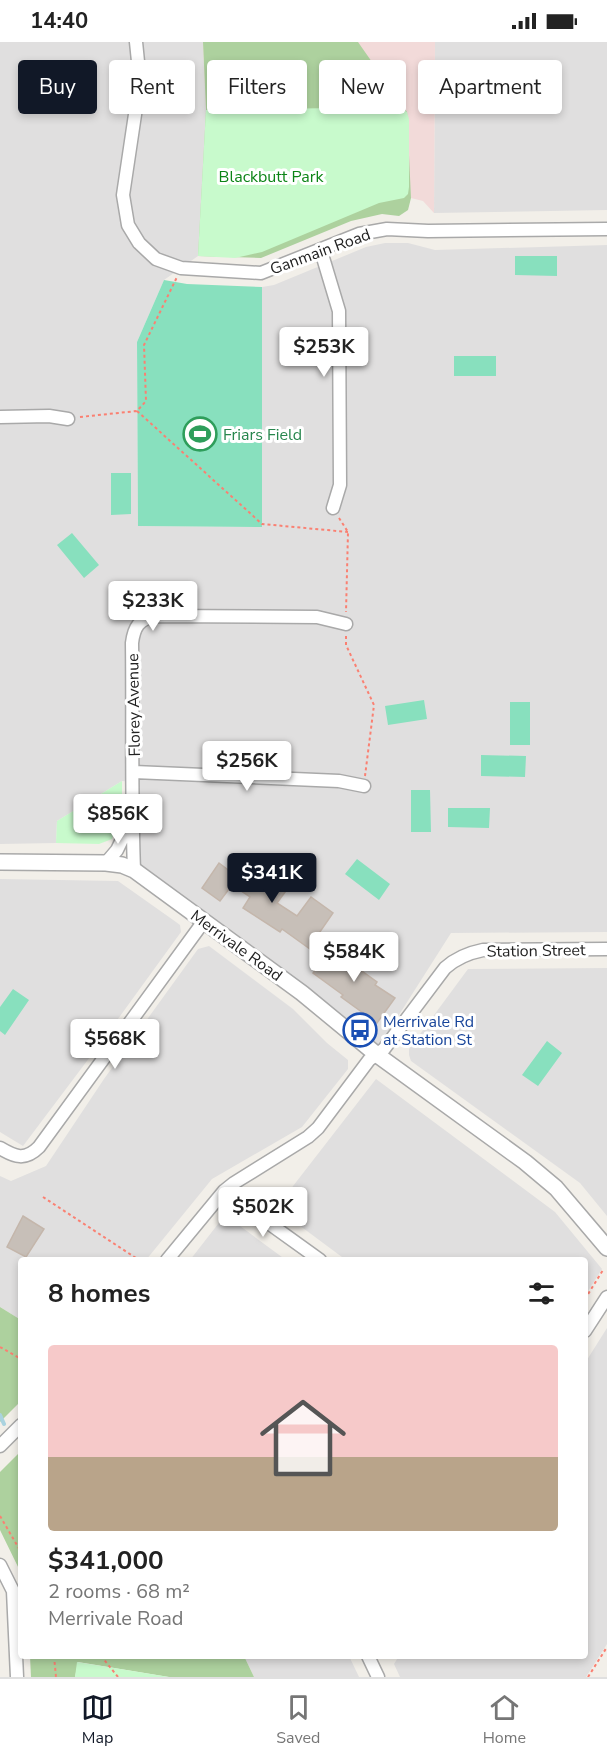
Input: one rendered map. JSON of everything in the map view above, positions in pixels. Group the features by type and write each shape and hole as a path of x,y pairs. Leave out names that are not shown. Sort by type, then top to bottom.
{"street":[{"name":"Ganmain Road","path":"135,42 140,81 123,195 128,225 139,243 156,259 181,268 261,273 359,234 387,229 428,231 607,229"},
{"path":"321,250 339,311 340,484 333,508"},
{"path":"0,417 49,416 68,419"},
{"name":"Florey Avenue","path":"134,870 132,643 134,629 140,621 155,616 317,618 346,624"},
{"path":"134,772 339,781 364,786"},
{"name":"Florey Avenue","path":"106,863 117,850 132,819"},
{"name":"Merrivale Road","path":"0,862 106,863 122,865 134,870 302,993 376,1054 525,1162 556,1188 607,1248"},
{"path":"0,1148 14,1156 33,1154 100,1066 204,921"},
{"name":"Station Street","path":"169,1257 224,1191 308,1137 369,1060 384,1049 445,968 462,956 483,950 607,949"},
{"path":"224,1191 316,1257"},
{"path":"588,1326 607,1297"},
{"path":"0,1446 18,1428"},
{"path":"0,1565 13,1591 17,1677"}],"path":[{"path":"68,419 137,411 146,401 144,345 181,268"},
{"path":"137,411 262,524 348,532"},
{"path":"333,508 348,532 346,645 374,705 364,786"},
{"path":"43,1197 134,1257"},
{"path":"588,1294 603,1269"},
{"path":"0,1347 18,1357"},
{"path":"0,1516 18,1547"},
{"path":"588,1677 607,1647"},
{"path":"54,1659 56,1677"},
{"path":"103,1659 117,1677"}],"shaded area":[{"path":"0,42 203,42 206,110 198,256 164,280 137,342 138,526 262,527 262,287 274,285 366,247 385,243 408,243 435,250 607,245 607,932 451,933 376,1051 137,867 135,782 122,781 57,821 56,843 0,844"},
{"path":"203,42 435,42 435,60 418,60 418,114 435,114 434,213 423,201 411,198 399,200 215,114 307,114 307,60 207,60 206,110"},
{"path":"435,42 607,42 607,210 434,213 435,114 562,114 562,60 435,60"},
{"path":"0,879 118,881 180,925 181,932 23,1146 0,1132"},
{"path":"209,946 293,1009 327,1043 348,1060 348,1069 302,1127 212,1179 148,1257 18,1257 18,1318 0,1307 0,1176 11,1181 46,1166 104,1079 198,949"},
{"path":"607,968 607,1216 580,1183 411,1061 409,1049 468,969"},
{"path":"376,1079 555,1212 602,1269 588,1291 588,1257 342,1257 276,1208"},
{"path":"225,1215 282,1257 192,1257"},
{"path":"607,1328 607,1644 586,1677 400,1677 394,1664 397,1659 588,1659 588,1358"},
{"path":"245,1659 350,1659 359,1677 254,1677"}],"green space":[{"name":"Blackbutt Park","path":"203,42 358,42 371,60 319,60 319,114 406,114 406,111 411,198 408,210 399,216 382,214 351,221 261,258 198,256 206,110"},
{"name":"Blackbutt Park","path":"307,108 319,108 319,114 406,114 407,112 409,119 408,194 404,198 379,203 262,252 235,258 198,256 206,110 207,114 307,114"},
{"path":"515,256 557,256 557,276 515,275"},
{"name":"Friars Field","path":"164,280 187,284 262,287 262,527 138,526 137,342"},
{"path":"454,356 496,356 496,376 454,376"},
{"path":"111,473 131,473 131,514 111,515"},
{"path":"72,533 99,565 84,578 57,545"},
{"path":"424,700 427,719 388,725 385,706"},
{"path":"510,702 530,702 530,745 510,745"},
{"path":"481,755 526,756 525,777 481,776"},
{"path":"122,781 122,802 112,839 99,844 56,843 57,821"},
{"path":"411,790 430,790 431,832 411,832"},
{"path":"448,808 490,808 489,828 448,827"},
{"path":"357,859 390,884 379,900 345,874"},
{"path":"13,989 29,1000 5,1035 0,1031 0,1007"},
{"path":"547,1041 562,1053 538,1086 522,1075"},
{"path":"0,1307 18,1318 18,1404 0,1422"},
{"path":"18,1454 18,1567 0,1530 0,1472"},
{"path":"30,1659 245,1659 254,1677 169,1677 78,1662 75,1677 31,1677"},
{"path":"77,1662 169,1677 75,1677"}],"building":[{"path":"219,863 243,881 248,875 260,883 269,870 284,880 282,883 288,888 277,903 297,916 311,897 333,913 310,949 282,929 280,932 243,908 250,897 232,885 220,901 202,888"},
{"path":"343,940 356,948 351,954 360,960 355,966 377,982 375,985 395,998 377,1023 313,973 320,963 325,966"},
{"path":"23,1216 44,1229 26,1257 7,1247"}],"waterway":[{"path":"0,1415 4,1424"}],"place":[{"name":"Friars Field","path":"200,434"},
{"name":"Merrivale Rd at Station St","path":"360,1030"}]}
